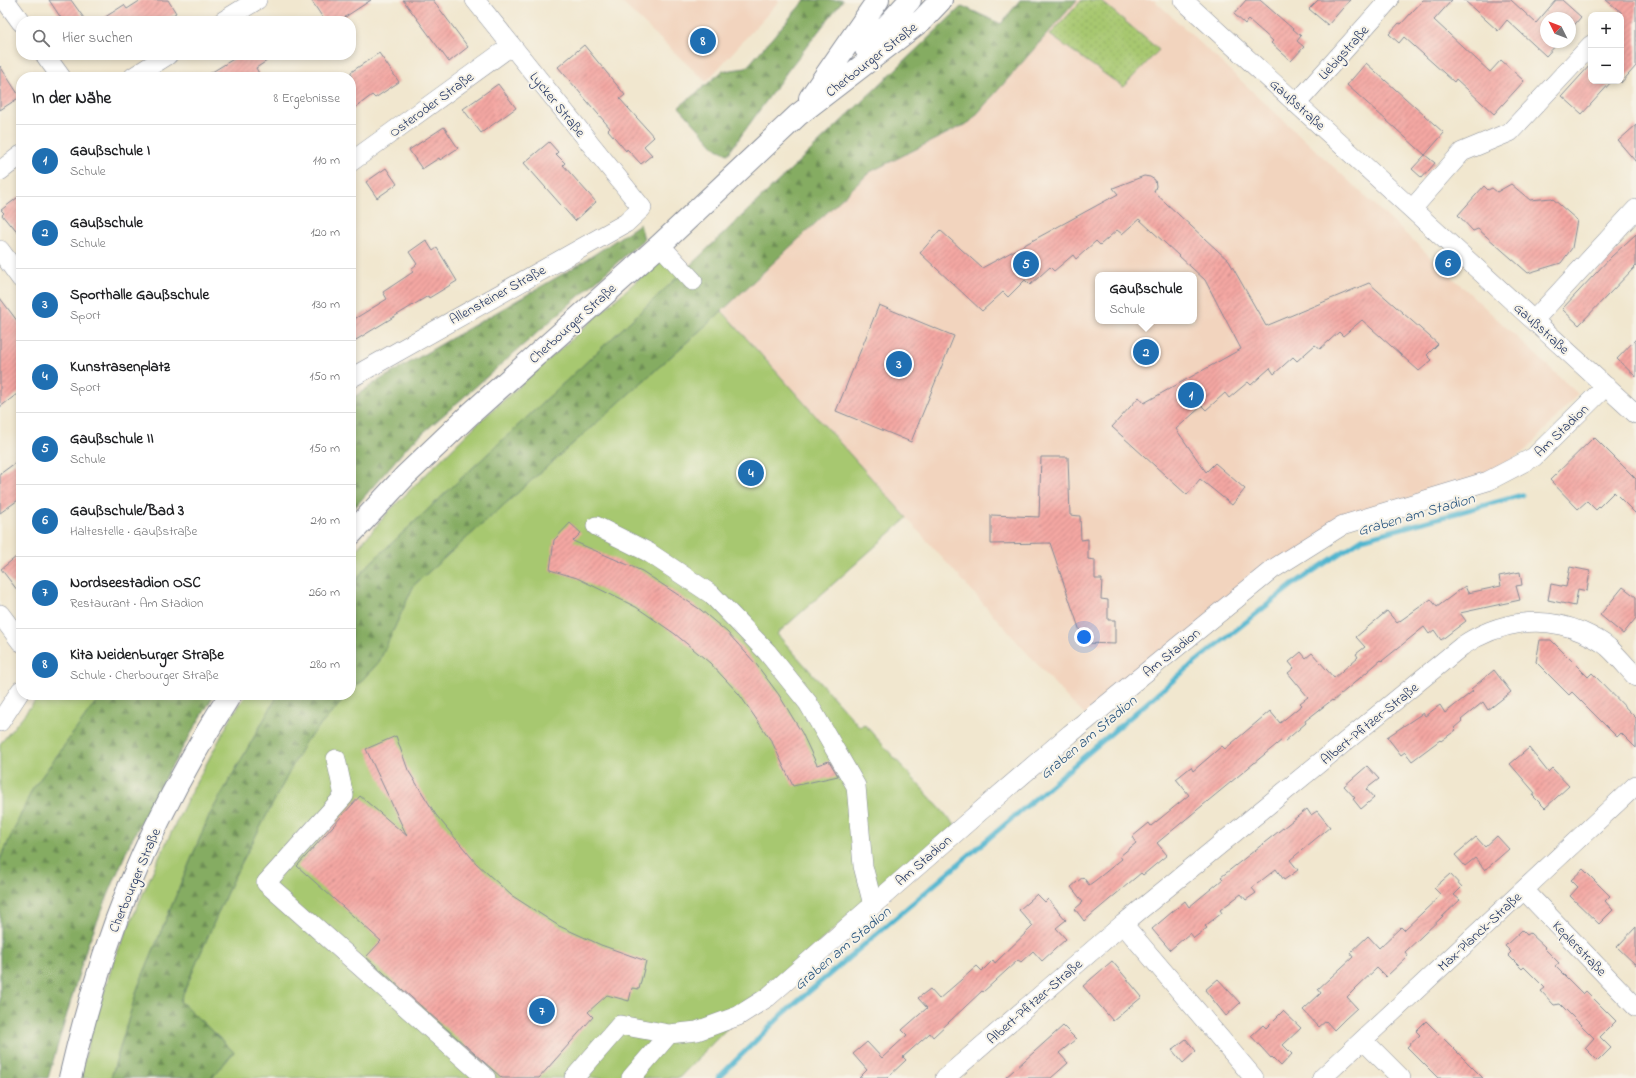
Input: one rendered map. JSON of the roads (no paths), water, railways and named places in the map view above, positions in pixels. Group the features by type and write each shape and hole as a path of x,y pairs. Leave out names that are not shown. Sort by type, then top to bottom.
{"main road":[{"name":"Cherbourger Straße","path":"798,115 878,0"},
{"path":"798,115 840,77 880,35 910,0"},
{"name":"Cherbourger Straße","path":"356,529 405,476 468,416 660,245 798,115 922,20 941,0"},
{"name":"Cherbourger Straße","path":"70,1078 86,1013 106,948 129,887 160,818 191,759 227,700"}],"street":[{"path":"5,0 17,16"},
{"path":"231,16 257,0"},
{"name":"Lycker Straße","path":"475,0 642,208"},
{"name":"Gaußstraße","path":"1183,0 1636,414"},
{"name":"Liebigstraße","path":"1297,103 1389,0"},
{"name":"Osteroder Straße","path":"356,158 511,46"},
{"path":"1412,209 1462,152 1510,132 1588,48"},
{"path":"49,60 57,72"},
{"path":"140,72 160,60"},
{"path":"0,171 16,159"},
{"name":"Allensteiner Straße","path":"356,375 626,223 642,208"},
{"path":"1534,320 1636,209"},
{"path":"660,245 693,281"},
{"path":"0,250 16,272"},
{"name":"Am Stadion","path":"574,1078 620,1025 669,1034 697,1030 738,1016 768,997 1070,734 1273,569 1343,525 1488,482 1534,458 1606,386"},
{"path":"596,526 648,552 711,594 767,652 808,703 856,786 863,866 873,904"},
{"path":"0,614 16,635"},
{"name":"Albert-Pfitzer-Straße","path":"945,1078 1123,924 1462,646 1477,636 1510,624 1530,622 1551,622 1571,627 1608,647 1636,677"},
{"path":"0,722 16,698"},
{"path":"336,759 344,796 266,883 486,1078"},
{"name":"Max-Planck-Straße","path":"1322,1078 1636,785"},
{"name":"Keplerstraße","path":"1524,890 1636,1007"},
{"path":"1123,924 1254,1078"},
{"path":"631,1078 669,1034"},
{"path":"1363,1040 1401,1078"}],"waterway":[{"name":"Graben am Stadion","path":"718,1078 783,1014 1183,672 1295,583 1362,539 1522,495"}],"place":[{"name":"Kita Neidenburger Straße","path":"703,41"},
{"name":"Gaußschule/Bad 3","path":"1448,263"},
{"name":"Gaußschule II","path":"1026,264"},
{"name":"Gaußschule","path":"1146,352"},
{"name":"Sporthalle Gaußschule","path":"899,364"},
{"name":"Gaußschule I","path":"1191,395"},
{"name":"Kunstrasenplatz","path":"751,473"},
{"name":"Nordseestadion OSC","path":"542,1011"}]}
